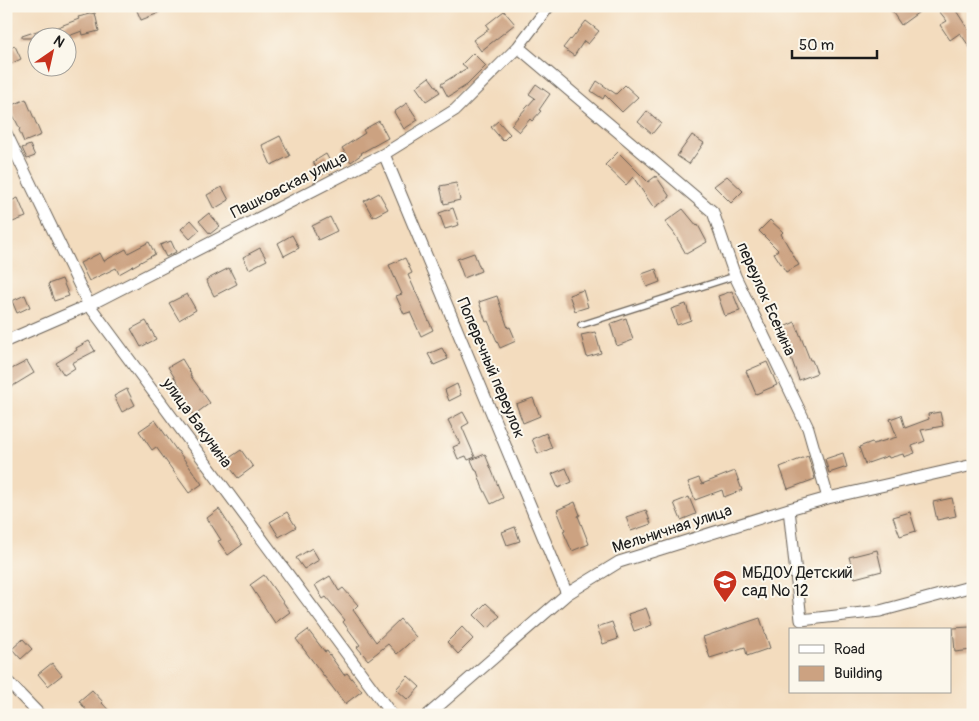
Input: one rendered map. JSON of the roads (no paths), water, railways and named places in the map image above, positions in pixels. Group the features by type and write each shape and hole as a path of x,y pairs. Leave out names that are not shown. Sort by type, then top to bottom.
{"street":[{"name":"Пашковская улица","path":"6,341 90,305 384,154 455,110 518,47 549,6"},
{"name":"переулок Есенина","path":"518,47 713,212 734,276 808,428 828,498"},
{"name":"улица Бакунина","path":"6,132 90,305 392,715"},
{"name":"Поперечный переулок","path":"384,154 567,594"},
{"name":"Мельничная улица","path":"428,715 567,594 618,562 828,498 973,465"},
{"path":"789,509 801,620 880,611 973,586"},
{"path":"6,680 40,715"}],"lane":[{"path":"581,325 734,276"}],"place":[{"name":"МБДОУ Детский сад № 12","path":"725,603"}]}
